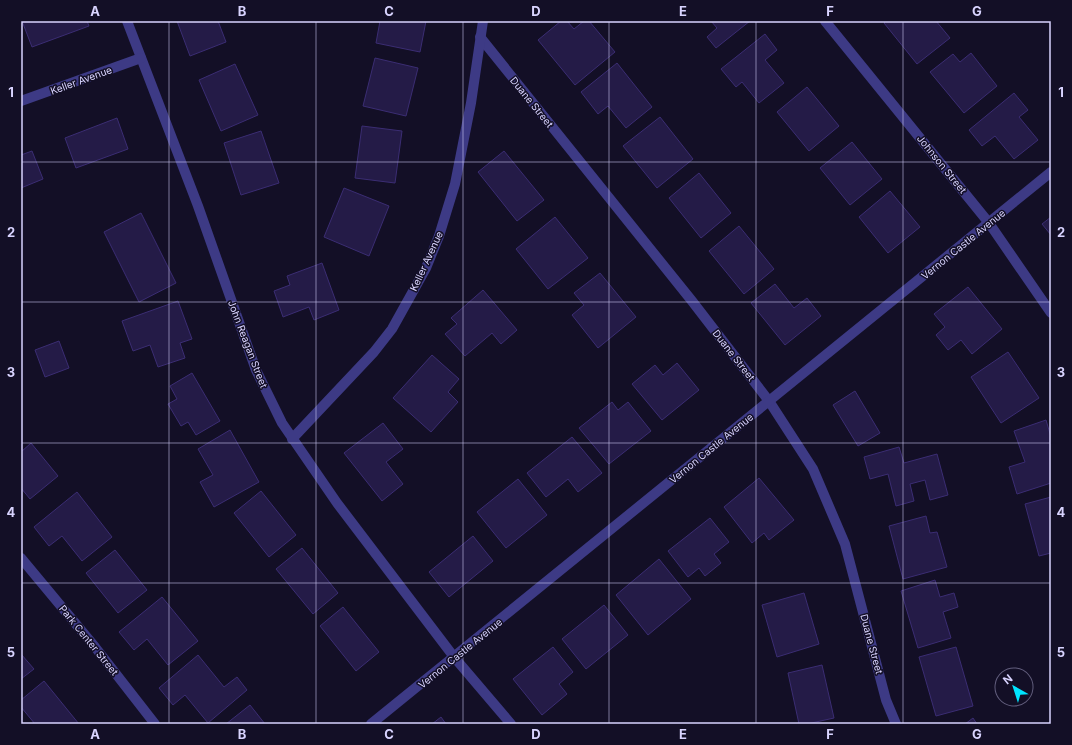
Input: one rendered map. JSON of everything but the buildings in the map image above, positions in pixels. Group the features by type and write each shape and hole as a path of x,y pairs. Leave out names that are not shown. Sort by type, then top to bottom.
{"street":[{"name":"John Reagan Street","path":"127,21 198,206 256,370 282,423 337,503 454,657 511,724"},
{"name":"Keller Avenue","path":"292,439 374,352 392,329 426,268 440,236 455,184 471,103 483,21"},
{"name":"Johnson Street","path":"825,21 989,223 1051,313"},
{"name":"Duane Street","path":"480,37 692,301 769,402 813,469 846,544 886,700 896,724"},
{"name":"Keller Avenue","path":"21,101 141,58"},
{"name":"Vernon Castle Avenue","path":"372,724 1051,172"},
{"name":"Park Center Street","path":"21,558 95,647 155,724"}]}
